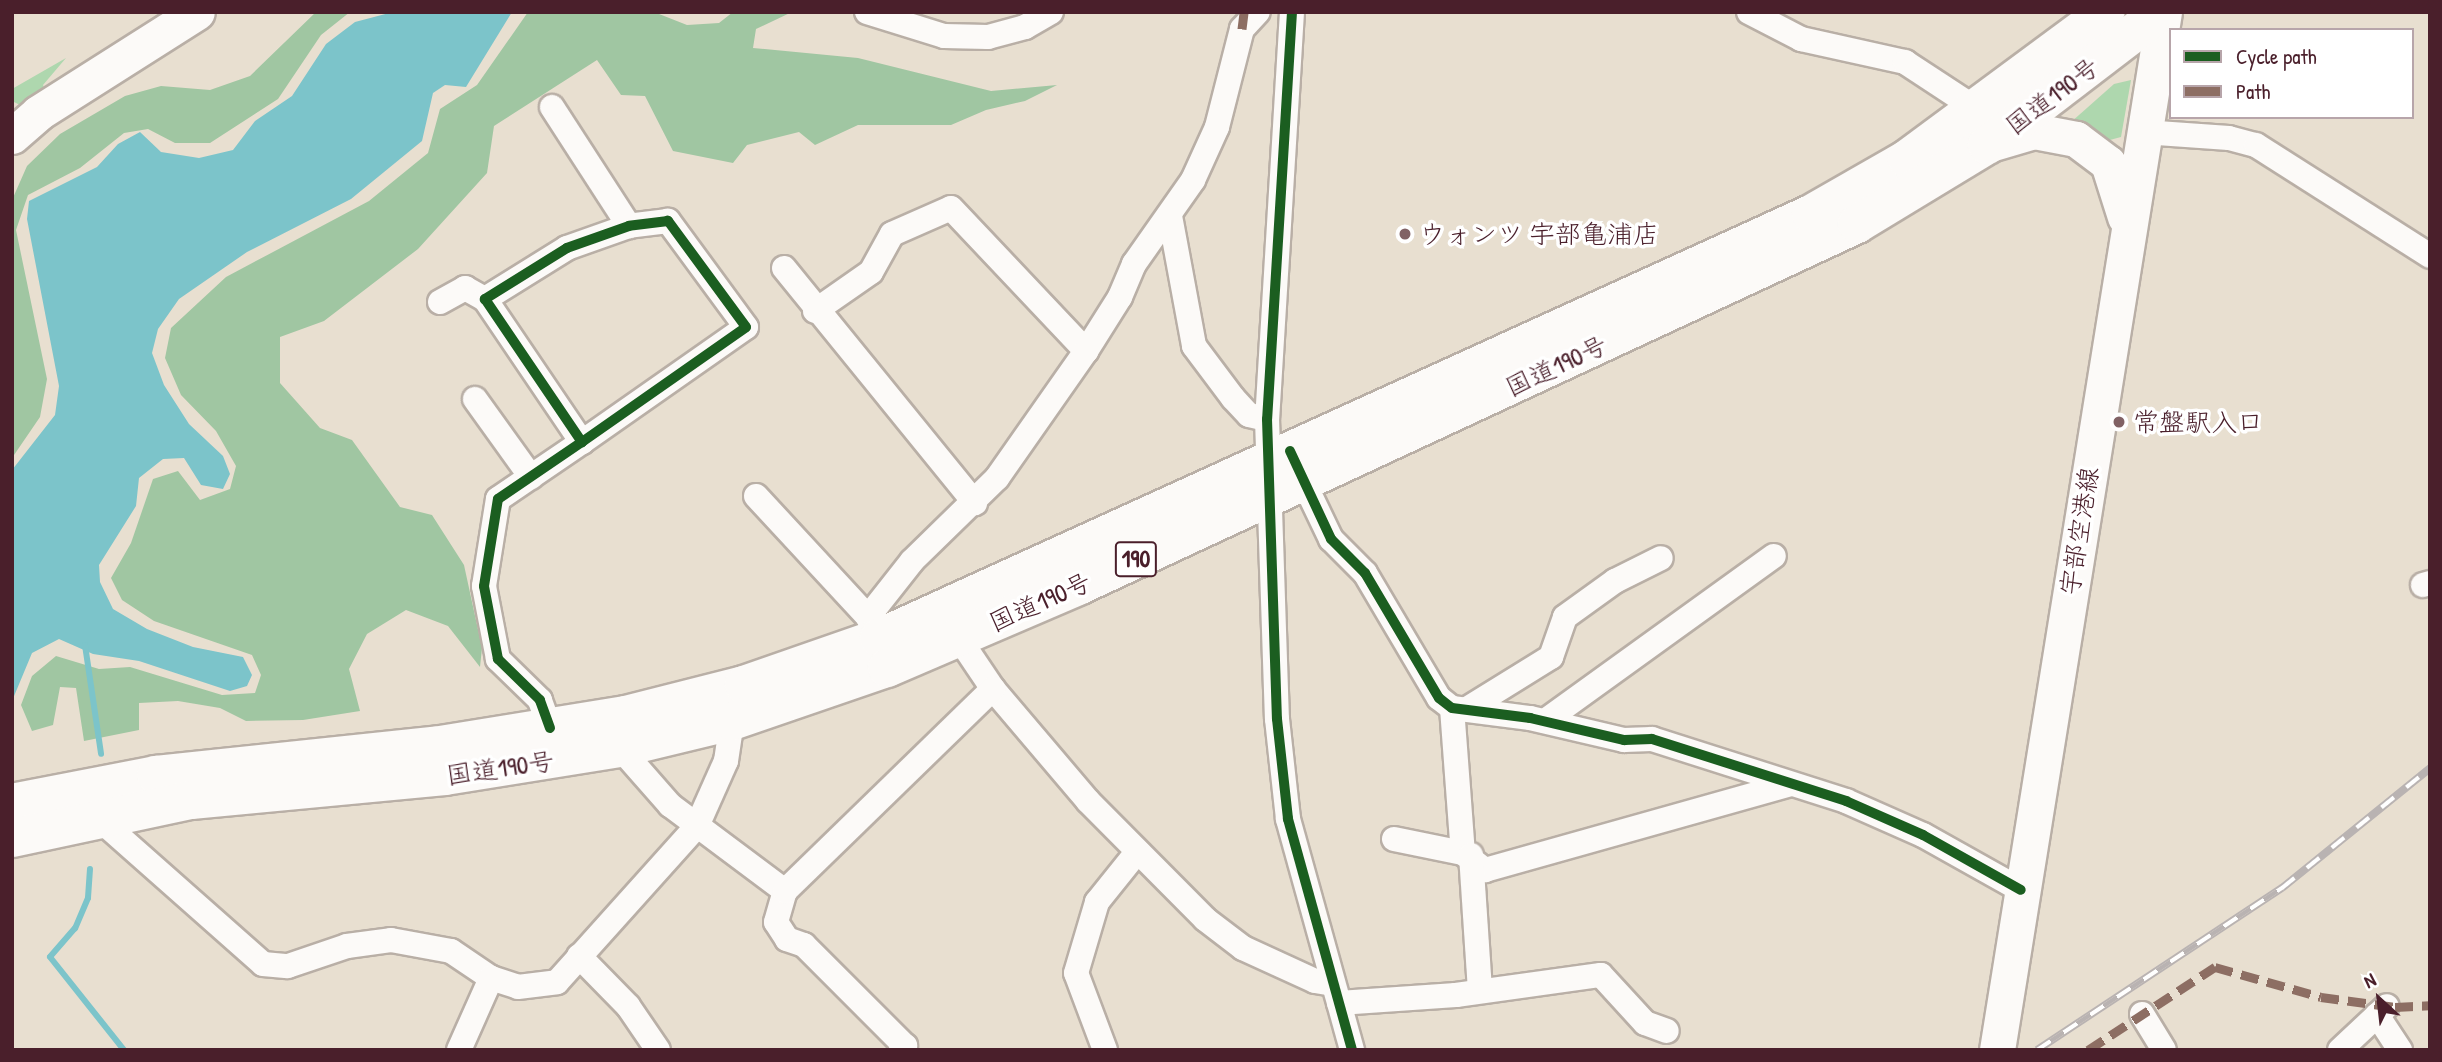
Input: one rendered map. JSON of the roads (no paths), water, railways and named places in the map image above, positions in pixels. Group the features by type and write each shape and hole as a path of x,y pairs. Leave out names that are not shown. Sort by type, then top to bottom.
{"highway":[{"name":"国道190号","path":"1983,127 2106,12"},
{"name":"国道190号","path":"12,838 191,800 445,776 620,748 732,721 887,668 958,637 1282,473 1811,214 1907,159 1983,127 2162,12"},
{"name":"国道190号","path":"12,803 156,775 434,746 550,728 744,685 874,627 1282,473"}],"main road":[{"path":"12,136 38,113 197,12"},
{"name":"宇部空港線","path":"1997,1050 2162,12"},
{"path":"1983,127 2034,131 2076,139 2108,163 2128,227"}],"street":[{"path":"867,12 944,36 988,37 1025,27 1051,12"},
{"path":"756,496 874,627 912,561 975,503 1086,351 1120,297 1134,264 1194,180 1217,127 1242,29 1258,12"},
{"path":"1292,12 1267,419 1282,473 1276,719 1287,814 1352,1050"},
{"path":"1749,12 1801,39 1905,62 1983,127"},
{"path":"552,107 629,226"},
{"path":"2143,132 2229,138 2256,145 2430,256"},
{"path":"815,311 871,272 892,234 951,208 1086,351"},
{"path":"1170,216 1194,346 1233,398 1250,415 1267,419"},
{"path":"485,299 567,248 629,226 668,221 746,327 498,499 484,586 498,659 540,700 550,728"},
{"path":"784,268 815,311 975,503"},
{"path":"440,302 465,288 485,299 582,442"},
{"path":"475,400 531,477"},
{"path":"1282,473 1331,539 1365,573 1439,698 1460,709 1545,721 1624,740 1652,739 1846,801 1923,835 2021,890"},
{"path":"1545,721 1774,556"},
{"path":"1460,709 1539,668 1551,657 1565,617 1615,581 1661,558"},
{"path":"958,637 992,689 1138,851 1205,919 1243,948 1315,981 1336,994 1480,991 1601,975 1645,1023 1667,1031"},
{"path":"901,1050 905,1046 804,945 787,939 776,922 785,891 992,689"},
{"path":"1460,709 1467,854 1480,991"},
{"path":"98,818 263,964 288,966 347,946 391,940 450,951 491,978 518,987 543,986 557,982 697,826 726,761 732,721"},
{"path":"620,748 670,805 785,891"},
{"path":"1394,839 1467,854 1485,870 1507,867 1791,784"},
{"path":"1105,1050 1076,973 1097,902 1138,851"},
{"path":"579,956 628,1006 658,1050"},
{"path":"459,1050 491,978"},
{"path":"2340,1050 2382,1010 2400,1050"},
{"path":"2143,1014 2164,1050"}],"water":[{"path":"393,12 512,12 466,87 445,85 433,93 422,141 351,199 247,252 179,299 158,329 152,353 164,385 189,424 223,456 230,474 223,489 201,485 184,458 163,459 139,478 136,506 99,565 100,582 113,609 147,629 193,647 243,657 252,675 247,686 230,691 139,661 93,654 59,639 32,653 12,701 12,470 55,415 59,386 27,219 29,201 97,167 118,144 140,132 161,152 199,158 233,150 255,121 292,96 326,44 355,22"}],"waterway":[{"path":"85,645 101,754"},
{"path":"90,869 88,898 75,928 50,957 124,1050"}],"railway":[{"path":"2037,1050 2282,888 2430,768"}],"place":[{"name":"ウォンツ 宇部亀浦店","path":"1405,234"},
{"name":"常盤駅入口","path":"2119,422"}]}
